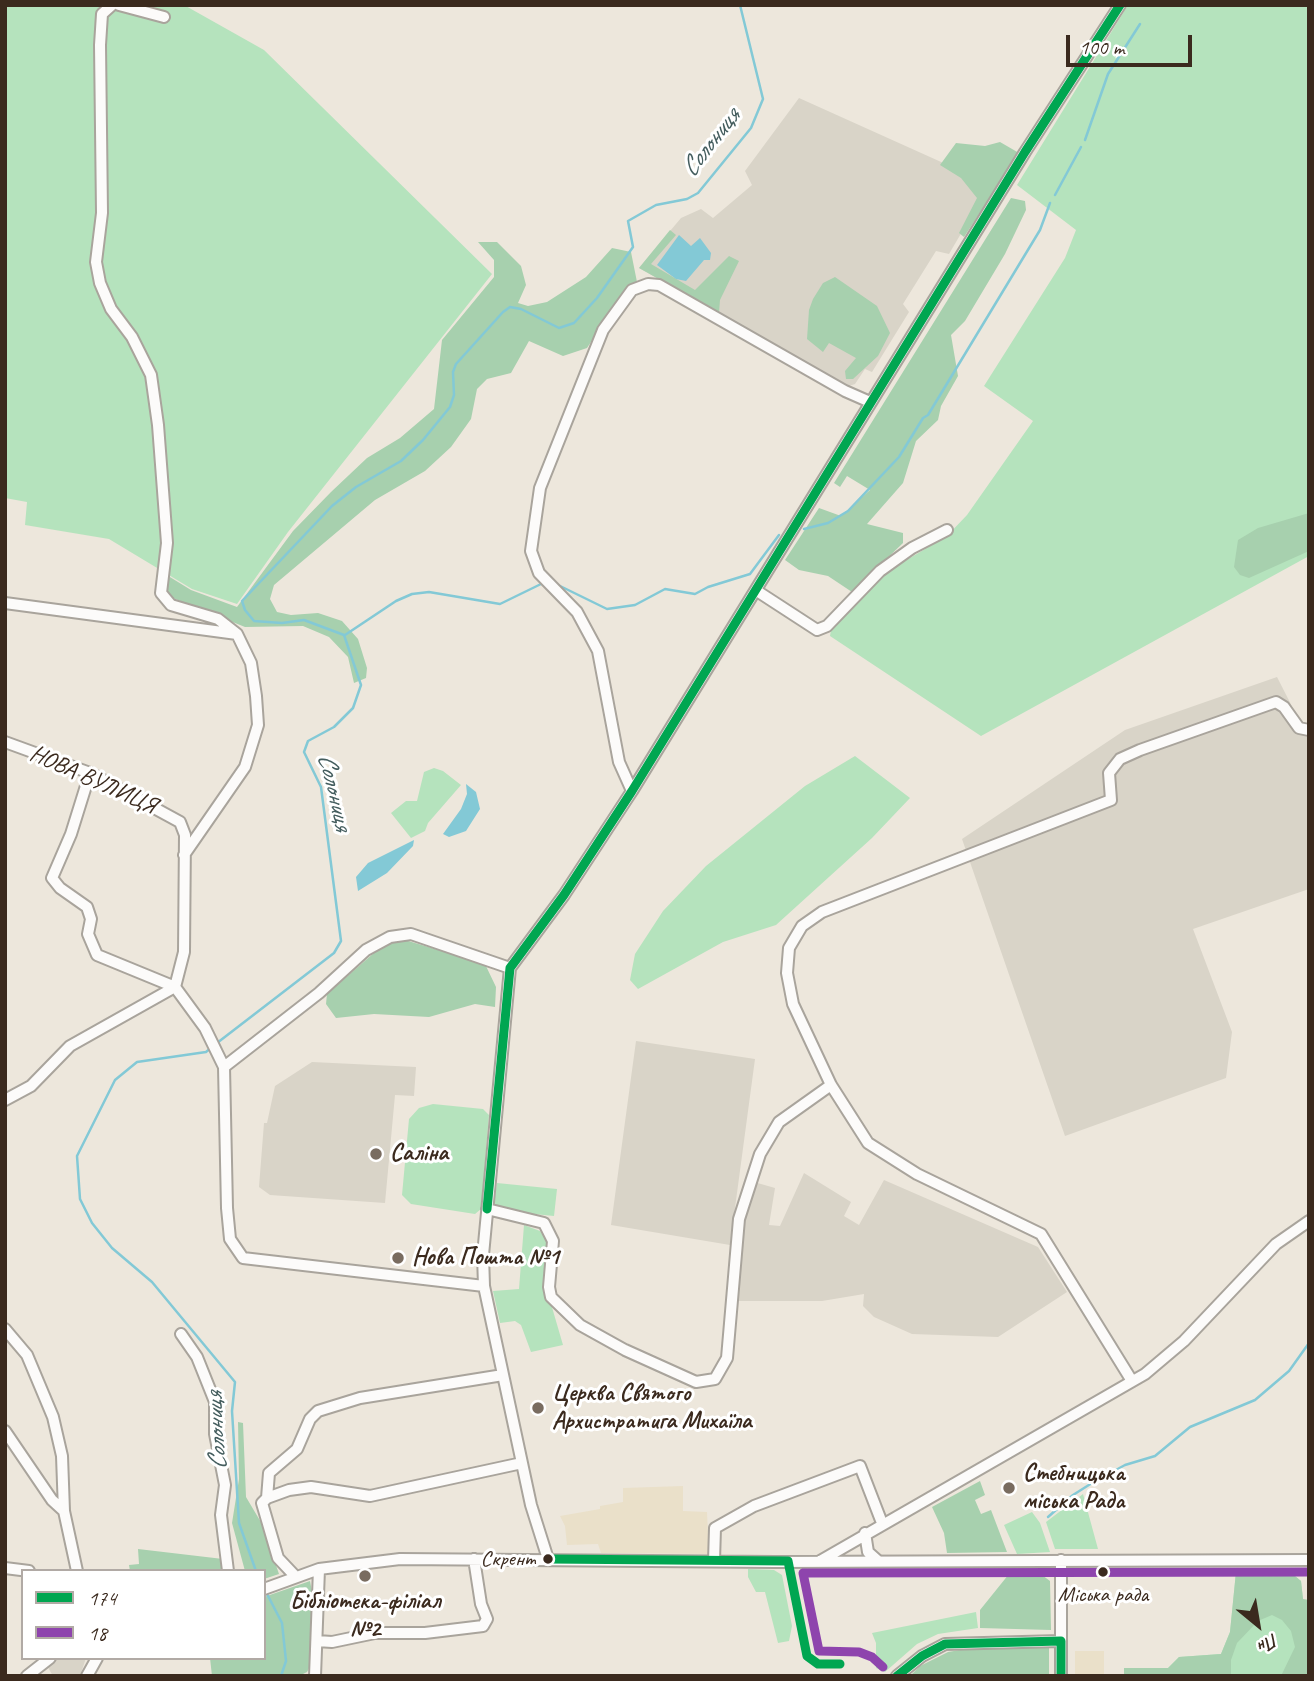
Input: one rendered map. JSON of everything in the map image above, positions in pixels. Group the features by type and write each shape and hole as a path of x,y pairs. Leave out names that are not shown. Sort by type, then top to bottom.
{"street":[{"path":"113,5 102,14 100,45 102,213 97,272 111,309 132,337 151,375 158,425 167,543 161,593 171,605 218,619 237,634 251,663 258,725 255,743 245,767 184,855"},
{"path":"118,5 164,17"},
{"path":"548,1559 522,1463 484,1286 483,1255 510,968 564,895 632,791 757,591 870,402 1119,5"},
{"path":"632,791 619,762 598,650 577,612 539,573 531,551 540,488 603,330 632,290 648,284 659,285 845,391 870,402"},
{"path":"757,591 817,630 827,626 880,571 912,548 947,530"},
{"path":"5,603 237,634"},
{"path":"1132,1381 1041,1234 941,1186 868,1143 831,1085 793,1004 787,972 789,948 802,926 822,912 857,896 1111,800 1109,773 1120,759 1140,750 1276,702 1299,728 1309,730"},
{"name":"НОВА ВУЛИЦЯ","path":"5,742 90,774 180,822 185,835 184,952 175,987"},
{"path":"90,774 78,814 52,877 60,888 87,906 91,919 88,934 97,956 175,987 219,1051 224,1067 230,1239 243,1258 484,1286"},
{"path":"224,1067 319,993 366,950 390,937 411,934 510,968"},
{"path":"5,1100 31,1086 70,1046 175,987"},
{"path":"487,1209 544,1223 553,1241 549,1287 551,1297 580,1325 625,1350 696,1382 709,1382 722,1373 727,1358 739,1219 760,1154 768,1136 779,1122 831,1085"},
{"path":"820,1561 1132,1381 1184,1341 1276,1244 1309,1221"},
{"path":"5,1329 27,1355 53,1417 62,1456 64,1511 77,1569"},
{"path":"181,1334 197,1357 215,1402 215,1433 225,1486 221,1515 228,1569"},
{"path":"267,1499 270,1471 298,1449 310,1419 318,1411 360,1398 503,1375"},
{"path":"5,1431 52,1500 64,1511"},
{"path":"296,1577 278,1558 262,1503 267,1499 289,1490 310,1487 370,1496 522,1463"},
{"path":"714,1561 715,1528 754,1506 860,1466 882,1523"},
{"path":"865,1533 868,1552 877,1560"},
{"path":"317,1641 332,1642 375,1633 425,1633 483,1626 487,1619 481,1604 474,1559"},
{"path":"1061,1560 1061,1676"},
{"path":"266,1588 319,1569 366,1561 1309,1560"},
{"path":"315,1676 319,1569"},
{"path":"897,1676 922,1656 945,1644 1061,1641"},
{"path":"27,1676 47,1660"},
{"path":"87,1676 96,1660"}],"shaded area":[{"path":"799,98 990,184 949,254 936,251 903,304 909,312 872,372 865,369 855,384 849,386 639,268 681,218 701,209 713,218 752,185 745,171"},
{"path":"1277,677 1302,726 1309,724 1309,889 1193,929 1232,1032 1226,1078 1065,1136 962,839 1125,730"},
{"path":"636,1041 755,1059 730,1245 611,1225"},
{"path":"312,1062 416,1067 414,1096 395,1095 385,1203 270,1195 259,1187 264,1123 267,1123 275,1086"},
{"path":"804,1173 851,1202 844,1216 859,1225 884,1180 1038,1247 1067,1292 998,1337 912,1334 874,1317 863,1306 864,1294 822,1301 737,1301 744,1221 754,1182 775,1188 769,1225 780,1226"},
{"path":"683,1486 683,1511 707,1512 709,1554 601,1553 598,1544 567,1545 565,1526 560,1516 623,1502 623,1488"},
{"path":"1075,1651 1104,1651 1104,1676 1075,1676"},
{"path":"51,1660 85,1660 80,1676 53,1676 46,1664"}],"green space":[{"path":"5,5 184,5 264,50 492,274 288,532 237,604 192,589 109,539 25,525 27,502 5,498"},
{"path":"1128,5 1309,5 1309,556 981,736 830,636 831,630 888,571 947,536 967,515 1033,421 984,386 1065,258 1076,230 1017,185"},
{"path":"1000,142 1019,153 964,237 959,233 977,198 961,178 940,165 956,143 985,146"},
{"path":"1011,198 1025,201 1026,210 1005,254 965,321 951,335 958,376 941,406 938,420 916,441 903,483 867,524 903,533 903,543 852,592 828,576 799,570 785,560 819,508 841,516 870,490 847,476 840,487 834,483"},
{"path":"670,230 676,235 651,264 695,290 729,256 739,261 720,300 719,313 639,268"},
{"path":"478,242 497,242 521,266 526,285 518,303 528,306 547,302 586,277 612,248 631,252 637,282 622,295 587,348 563,356 529,341 511,373 487,379 477,389 471,419 451,447 425,471 375,500 274,585 270,599 277,612 291,615 318,613 342,621 358,639 367,668 366,678 354,683 348,657 329,637 303,626 245,627 168,596 164,590 165,574 191,590 237,607 293,531 331,492 367,458 400,438 434,409 442,340 494,277 494,260"},
{"path":"835,277 877,306 890,333 878,356 853,379 846,379 845,371 856,358 829,343 823,352 807,339 809,310 813,299 823,283"},
{"path":"1309,513 1309,551 1249,578 1240,575 1234,567 1238,540 1258,528"},
{"path":"855,756 910,798 872,838 776,925 723,942 638,989 630,980 635,954 663,911 706,866 805,786"},
{"path":"434,768 443,771 461,785 428,823 425,831 411,838 391,813 406,801 417,801 424,772"},
{"path":"405,940 485,964 496,987 495,1007 475,1004 429,1017 374,1014 336,1018 326,1004 327,994 375,952 394,942"},
{"path":"433,1104 483,1109 489,1115 481,1209 475,1214 411,1204 402,1195 409,1119 419,1108"},
{"path":"497,1183 557,1189 554,1216 493,1210"},
{"path":"524,1225 540,1231 548,1243 549,1297 563,1345 531,1352 521,1325 515,1321 500,1323 493,1291 519,1289"},
{"path":"238,1422 243,1423 246,1497 262,1524 279,1574 266,1578 266,1569 244,1569 232,1523 239,1479"},
{"path":"980,1481 985,1495 975,1500 981,1514 991,1510 1007,1552 947,1553 944,1533 932,1507"},
{"path":"1083,1494 1098,1549 1055,1549 1046,1522"},
{"path":"1032,1512 1040,1523 1050,1552 1017,1554 1004,1525"},
{"path":"138,1549 223,1559 225,1569 130,1569 129,1565 139,1564"},
{"path":"748,1569 774,1570 782,1575 792,1626 789,1641 778,1643 765,1592 756,1592 748,1577"},
{"path":"1236,1572 1290,1572 1301,1581 1303,1600 1309,1600 1309,1676 1124,1676 1124,1668 1168,1668 1179,1657 1221,1654 1230,1632"},
{"path":"1236,1572 1290,1572 1301,1581 1303,1599 1309,1600 1309,1676 1281,1676 1295,1647 1291,1631 1282,1620 1272,1615 1258,1621 1237,1643 1231,1660 1231,1676 1124,1676 1124,1668 1168,1668 1179,1657 1221,1654 1230,1632"},
{"path":"1009,1574 1042,1575 1050,1581 1051,1630 980,1628 980,1610"},
{"path":"310,1581 313,1597 310,1634 312,1663 307,1672 299,1676 212,1676 210,1660 266,1660 266,1596"},
{"path":"976,1612 978,1628 938,1634 917,1644 885,1672 876,1668 876,1643 872,1633"},
{"path":"1049,1647 1049,1676 910,1676 920,1666 948,1652 972,1648"}],"water":[{"path":"679,235 691,246 700,238 711,253 710,260 704,260 686,281 676,279 657,265"},
{"path":"466,784 476,792 480,809 466,831 449,837 443,834 461,809 467,794"},
{"path":"414,840 413,846 387,873 358,891 356,877 368,863"}],"waterway":[{"name":"Солониця","path":"217,1043 334,953 341,941 321,787 304,752 308,741 334,727 353,708 361,685 344,635 304,620 282,623 254,621 242,601 332,506 356,487 401,461 423,440 450,407 454,395 453,372 456,364 503,312 510,307 521,309 559,328 574,323 597,298 633,247 628,221 656,205 687,199 698,193 751,128 763,99 740,5"},
{"path":"1085,140 1108,74 1140,24"},
{"path":"1055,195 1081,147"},
{"path":"804,529 828,523 848,511 899,457 923,418 928,415 1040,230 1050,203"},
{"path":"558,585 607,609 635,605 665,589 695,594 708,587 750,574 779,535"},
{"path":"345,635 396,601 412,594 429,592 500,604 541,584"},
{"name":"Солониця","path":"212,1047 206,1052 137,1062 115,1080 77,1156 80,1199 92,1223 112,1248 152,1282 235,1382 232,1411 239,1523 255,1569"},
{"path":"1048,1517 1073,1495 1092,1483 1125,1465 1155,1456 1190,1427 1255,1400 1289,1371 1309,1343"},
{"name":"Солониця","path":"266,1592 282,1623 286,1661 281,1676"}],"transit line":[{"name":"174","path":"487,1209 510,968 564,895 632,791 1025,152 1120,5"},
{"name":"174","path":"548,1559 788,1561 807,1656 818,1664 840,1664"},
{"name":"18","path":"883,1667 872,1657 859,1652 819,1651 803,1573 1309,1572"},
{"name":"174","path":"897,1676 922,1656 945,1644 1061,1641 1061,1676"}],"place":[{"name":"Саліна","path":"376,1154"},
{"name":"Нова Пошта №1","path":"398,1258"},
{"name":"Церква Святого Архистратига Михаїла","path":"538,1408"},
{"name":"Стебницька міська Рада","path":"1009,1488"},
{"name":"Скрент","path":"548,1559"},
{"name":"Міська рада","path":"1103,1572"},
{"name":"Бібліотека-філіал №2","path":"365,1576"}]}
